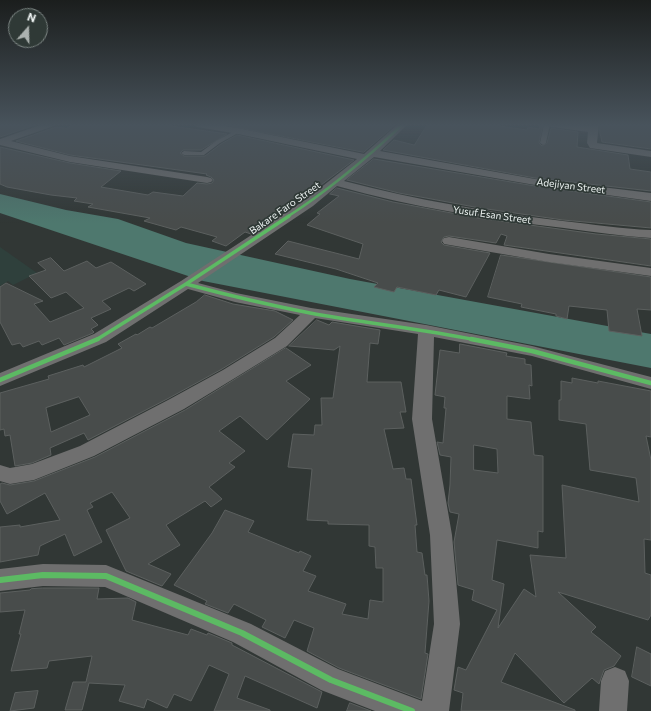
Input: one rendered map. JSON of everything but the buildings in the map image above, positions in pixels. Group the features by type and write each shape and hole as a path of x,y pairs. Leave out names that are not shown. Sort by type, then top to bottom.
{"street":[{"path":"63,157 207,180"},
{"name":"Bakare Faro Street","path":"0,380 100,338 188,284 309,203 367,157"},
{"name":"Adejiyan Street","path":"376,157 527,181 651,197"},
{"name":"Yusuf Esan Street","path":"335,182 382,196 445,208 527,221 651,234"},
{"path":"449,241 549,258 651,272"},
{"path":"188,284 235,297 311,313 426,330 532,351 651,383"},
{"path":"0,473 10,476 34,472 94,448 177,404 281,342 311,313"},
{"path":"426,330 422,419 441,535 447,624 435,711"},
{"path":"0,580 43,575 106,576 242,633 331,680 412,711"},
{"path":"613,711 615,681"}],"shaded area":[{"path":"0,194 66,210 118,219 186,243 350,279 651,334 651,368 203,281 0,213"},
{"path":"0,247 37,273 13,285 8,281 0,286"}],"cycle path":[{"path":"0,380 100,338 186,284 309,203 367,157"},
{"path":"186,284 235,297 311,313 426,330 532,351 651,383"},
{"path":"0,580 43,575 106,576 242,633 331,680 412,711"}]}
